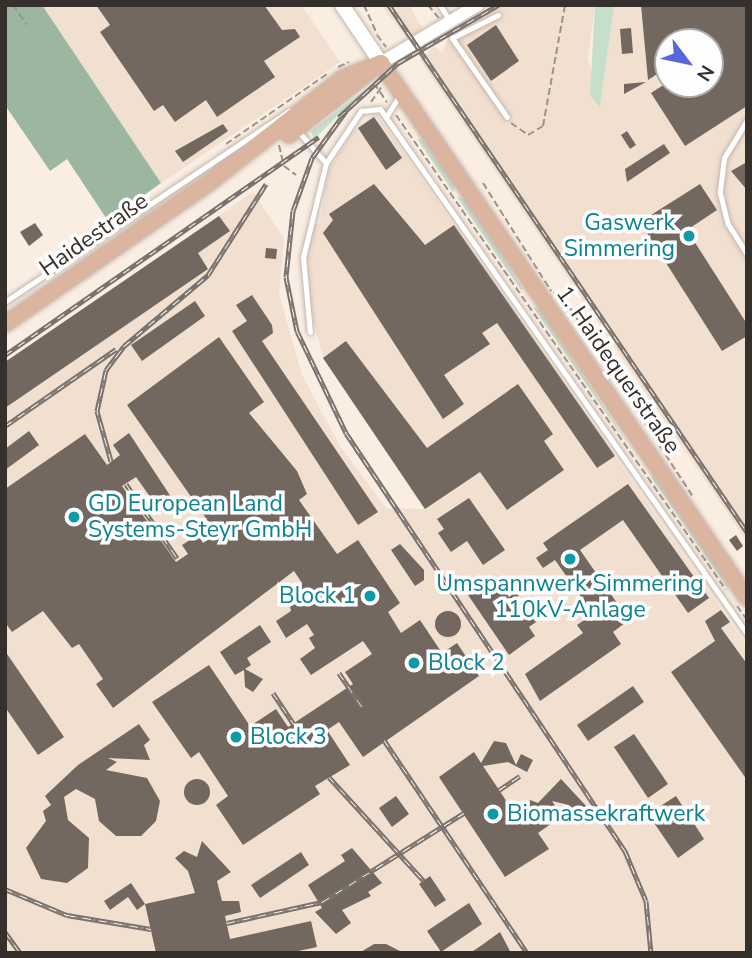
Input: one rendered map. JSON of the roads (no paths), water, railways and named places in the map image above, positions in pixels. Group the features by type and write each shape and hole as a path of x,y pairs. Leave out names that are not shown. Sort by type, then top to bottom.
{"main road":[{"path":"342,5 381,63"},
{"name":"1. Haidequerstraße","path":"381,63 400,94 545,295 747,598"},
{"name":"Haidestraße","path":"294,126 317,99 360,68 381,63"},
{"name":"Haidestraße","path":"5,324 204,176 294,126 381,63"}],"street":[{"name":"Haidestraße","path":"381,63 447,27 478,5"}],"lane":[{"path":"440,5 447,27 507,117"},
{"path":"447,27 498,15"},
{"path":"386,117 393,110 400,94"},
{"path":"5,301 204,176 317,99"},
{"path":"310,332 303,257 326,163 370,108 386,117 747,634"},
{"path":"747,120 724,158 720,193 728,224 747,255"},
{"path":"294,126 326,163"}],"railway":[{"path":"389,5 747,532"},
{"path":"339,117 398,63 498,5"},
{"path":"346,111 312,158 293,211 286,277 297,331 346,433 625,851 646,901 651,953"},
{"path":"5,355 319,137"},
{"path":"111,461 97,411 106,370 124,346 208,275 266,184"},
{"path":"5,426 116,349"},
{"path":"126,484 177,558"},
{"path":"339,673 362,707"},
{"path":"273,693 307,744"},
{"path":"384,740 527,953"},
{"path":"499,790 520,776"},
{"path":"329,777 424,881"},
{"path":"227,923 322,902 464,813"},
{"path":"5,889 67,915 151,929"},
{"path":"5,932 20,953"}],"place":[{"name":"Gaswerk Simmering","path":"689,236"},
{"name":"GD European Land Systems-Steyr GmbH","path":"74,517"},
{"name":"Umspannwerk Simmering 110kV-Anlage","path":"570,559"},
{"name":"Block 1","path":"370,596"},
{"name":"Block 2","path":"414,663"},
{"name":"Block 3","path":"236,737"},
{"name":"Biomassekraftwerk","path":"493,814"}]}
